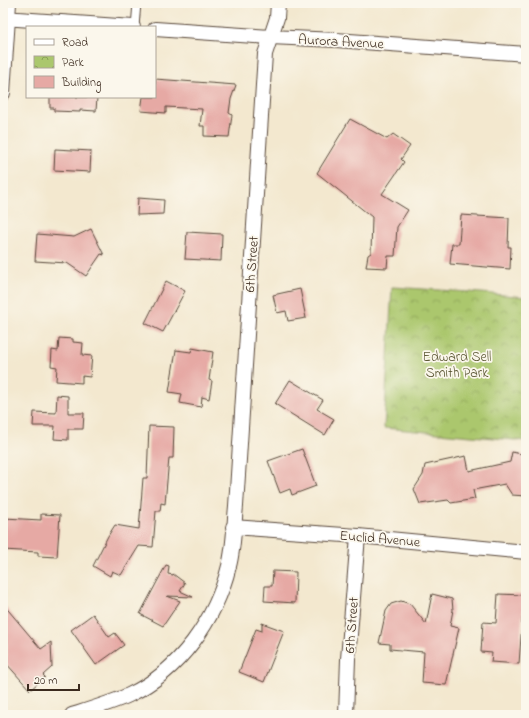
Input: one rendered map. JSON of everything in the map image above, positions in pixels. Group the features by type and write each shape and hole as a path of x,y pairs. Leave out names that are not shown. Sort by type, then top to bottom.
{"street":[{"path":"3,93 6,19 9,3"},
{"name":"6th Street","path":"72,715 101,706 131,694 157,678 184,654 207,622 221,594 229,565 236,506 264,54 277,18 278,3"},
{"path":"6,19 118,26"},
{"name":"Aurora Avenue","path":"156,29 526,54"},
{"name":"Euclid Avenue","path":"233,527 358,536 526,552"},
{"name":"6th Street","path":"346,715 348,659 358,536"}],"lane":[{"path":"134,26 137,3"}],"green space":[{"name":"Edward Sell Smith Park","path":"392,287 526,297 526,441 384,428"}],"building":[{"path":"156,79 236,85 231,99 229,113 232,115 229,137 204,136 204,126 200,126 202,109 166,107 166,113 141,111 143,98 156,98"},
{"path":"50,98 97,98 96,111 54,111 54,108 50,108"},
{"path":"350,119 387,139 393,134 410,146 401,159 404,162 382,194 408,210 397,227 395,256 388,256 387,268 366,267 368,255 371,253 372,217 317,173"},
{"path":"55,149 91,151 90,172 54,170"},
{"path":"138,198 164,200 163,214 137,215"},
{"path":"461,215 509,218 508,247 511,247 510,269 450,264 452,244 459,244"},
{"path":"91,229 104,255 101,254 86,276 67,263 35,261 37,234 74,237"},
{"path":"187,232 222,234 221,261 185,259"},
{"path":"166,281 185,291 163,332 145,323"},
{"path":"300,289 306,318 288,321 286,311 277,313 273,295"},
{"path":"59,338 73,339 73,342 83,343 82,355 92,356 90,377 82,376 82,383 56,381 57,367 51,366 52,350 58,351"},
{"path":"192,348 213,352 209,380 212,381 209,399 202,397 201,407 180,403 182,394 169,392 176,350 191,352"},
{"path":"290,380 323,400 317,409 334,419 325,435 275,404"},
{"path":"57,395 68,396 68,413 84,413 83,429 68,429 68,440 54,439 55,426 33,426 34,412 56,413"},
{"path":"149,426 174,427 173,458 169,458 165,504 161,503 160,511 156,511 153,547 139,546 121,575 112,571 110,576 93,566 115,525 139,529 143,478 147,478"},
{"path":"302,449 316,486 292,495 290,489 280,493 268,461"},
{"path":"512,452 526,455 526,496 512,495 505,484 473,490 475,499 451,503 448,500 420,504 414,489 423,475 425,465 466,456 469,471 510,462"},
{"path":"41,514 60,515 57,557 38,556 38,552 3,550 4,518 41,520"},
{"path":"166,565 169,566 168,574 173,574 185,583 180,591 193,597 167,596 180,601 163,626 140,614"},
{"path":"273,571 296,572 295,603 264,601 265,586 272,586"},
{"path":"432,594 452,599 453,610 450,626 459,628 446,685 422,683 424,652 390,649 390,644 379,643 386,611 391,604 401,601 410,604 426,624"},
{"path":"498,594 524,595 519,664 491,662 492,653 481,652 483,622 496,623"},
{"path":"3,604 41,649 51,642 52,667 43,675 45,677 30,690 5,662 7,655 7,644 3,640"},
{"path":"93,614 109,637 115,633 124,645 96,665 71,630"},
{"path":"262,623 284,631 264,682 239,672 256,629 262,631"}]}
